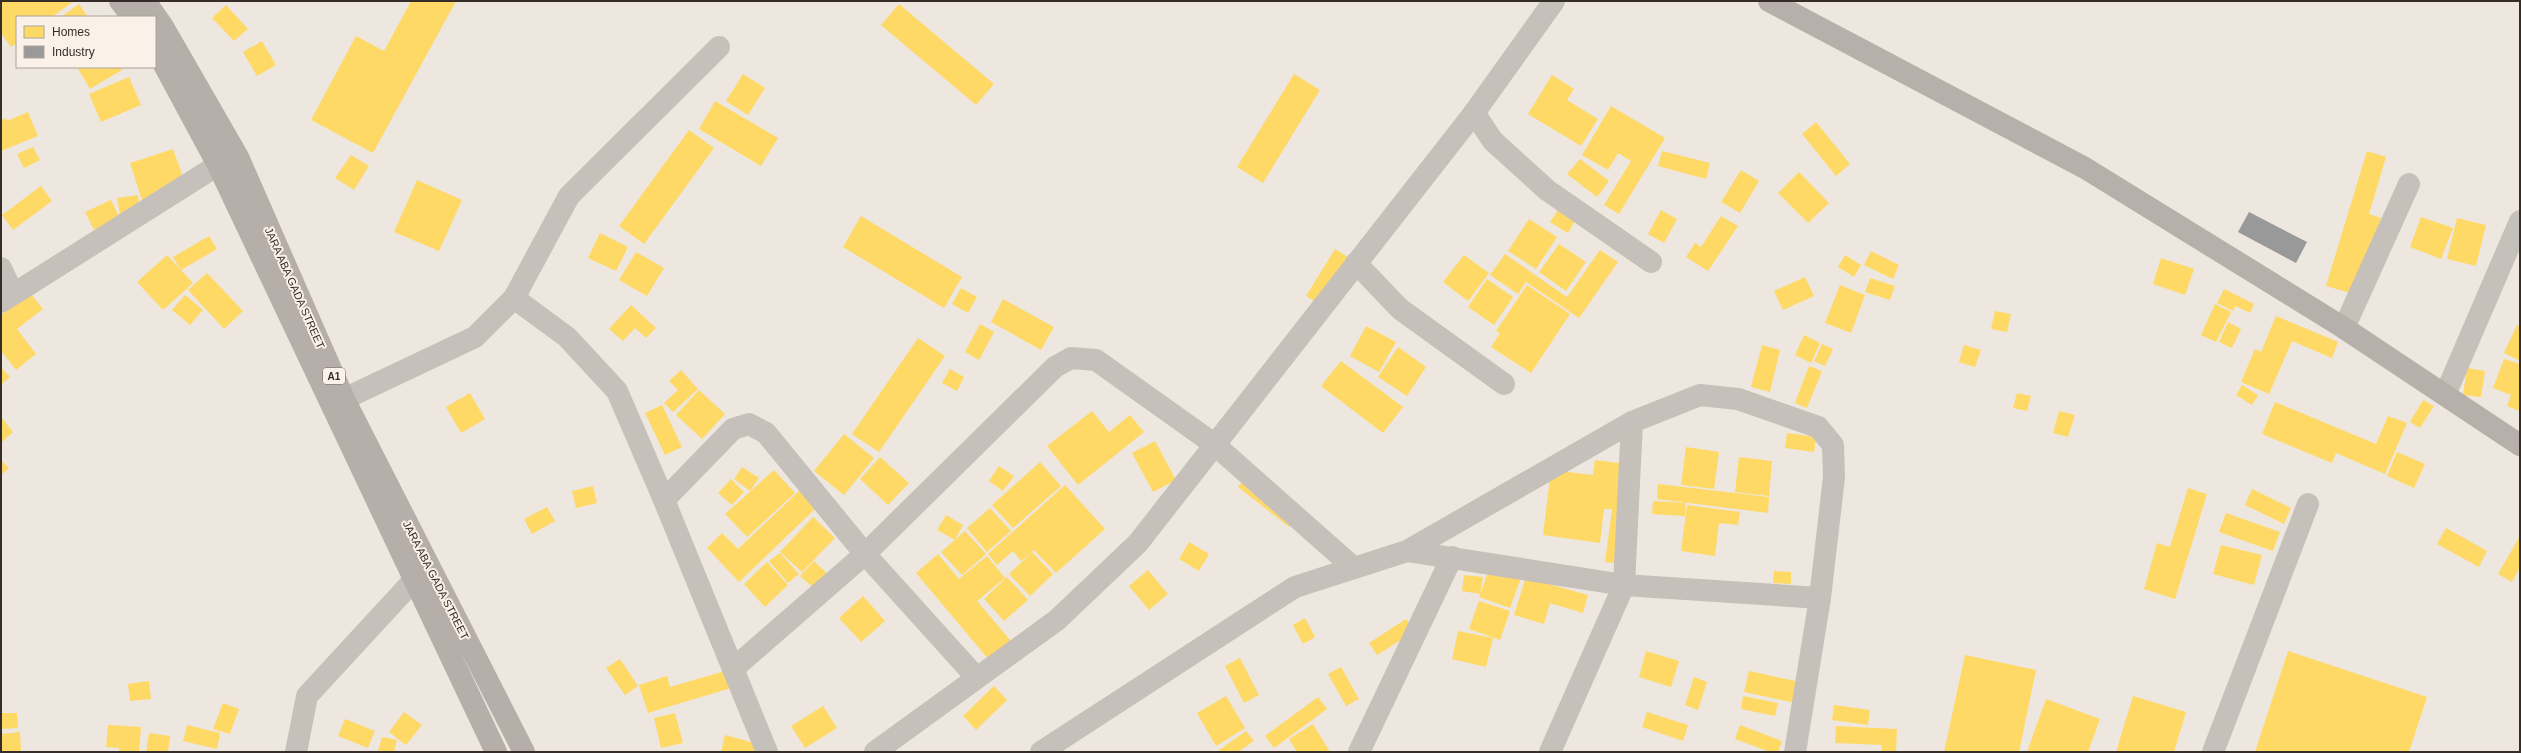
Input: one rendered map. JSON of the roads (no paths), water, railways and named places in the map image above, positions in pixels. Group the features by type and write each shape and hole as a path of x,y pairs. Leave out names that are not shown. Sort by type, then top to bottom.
{"main road":[{"path":"120,1 131,16"},
{"name":"JARA ABA GADA STREET","path":"145,1 156,16"},
{"name":"JARA ABA GADA STREET","path":"156,17 238,157 344,399 524,752"},
{"name":"JARA ABA GADA STREET","path":"156,50 218,165 496,752"}],"street":[{"path":"875,752 976,677 1057,620 1138,543 1474,113 1554,1"},
{"path":"1769,1 1899,68 2085,168 2344,328 2520,445"},
{"path":"344,399 475,337 514,298 568,196 720,47"},
{"path":"1474,113 1493,141 1547,190 1651,262"},
{"path":"1,268 7,298 218,165"},
{"path":"2344,328 2409,184"},
{"path":"2445,395 2520,221"},
{"path":"1356,263 1400,309 1504,384"},
{"path":"514,298 568,337 617,391 664,500 768,752"},
{"path":"734,668 865,554 1055,367 1071,358 1096,360 1214,444 1354,568"},
{"path":"1041,752 1068,745 1295,587 1407,551 1632,422 1700,395 1738,399 1818,427 1833,445 1834,477 1820,598 1795,752"},
{"path":"1550,752 1624,585 1632,422"},
{"path":"664,500 733,429 749,424 766,433 865,554 976,677"},
{"path":"2213,752 2308,504"},
{"path":"1407,551 1624,585 1820,598"},
{"path":"1359,752 1452,557"},
{"path":"296,752 307,696 414,580"}]}
